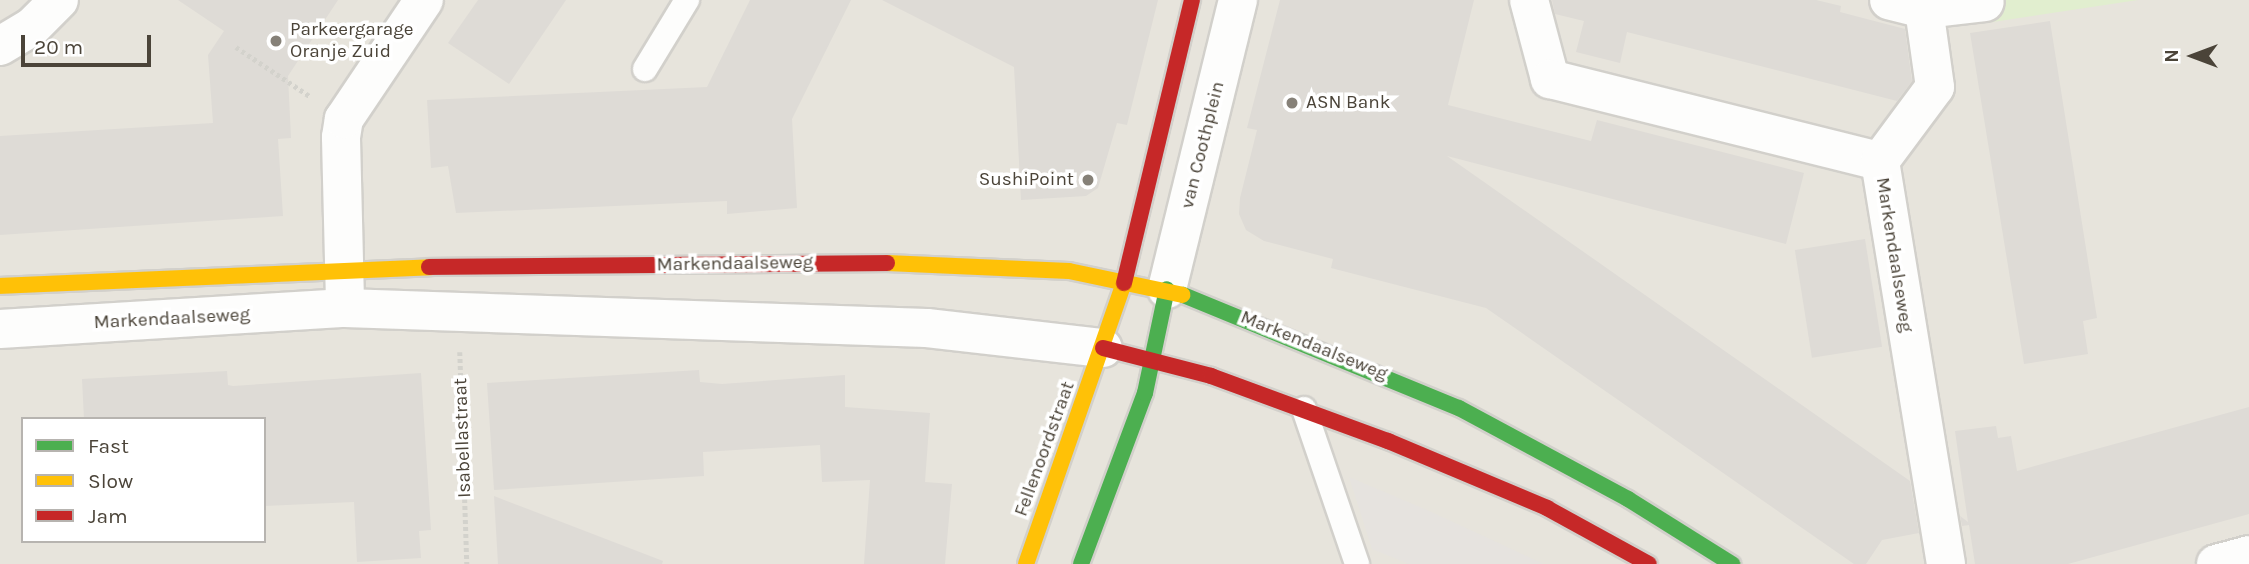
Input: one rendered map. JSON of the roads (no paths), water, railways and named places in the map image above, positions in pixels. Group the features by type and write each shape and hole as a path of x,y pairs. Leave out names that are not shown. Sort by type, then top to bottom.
{"main road":[{"path":"1103,348 1125,281 1192,0"},
{"name":"Markendaalseweg","path":"0,286 343,268 940,262 1069,271 1167,289 1459,408 1628,499 1732,564"},
{"path":"1081,564 1145,393 1167,289"},
{"name":"Markendaalseweg","path":"1103,348 1153,358 1304,409 1547,508 1649,564"},
{"name":"Fellenoordstraat","path":"1026,564 1103,348"},
{"path":"1437,462 1459,408"}],"street":[{"path":"0,46 32,27 59,0"},
{"path":"345,309 341,136 344,119 424,0"},
{"name":"van Coothplein","path":"1167,289 1238,0"},
{"name":"Markendaalseweg","path":"1529,0 1550,79 1880,161 1946,564"},
{"path":"1880,161 1936,87 1912,3 1984,2"},
{"name":"Markendaalseweg","path":"0,329 345,309 927,328 1103,348"},
{"path":"2216,564 2249,555"}],"lane":[{"path":"645,69 687,0"},
{"path":"1304,409 1357,564"}],"place":[{"name":"Parkeergarage Oranje Zuid","path":"276,41"},
{"name":"ASN Bank","path":"1292,103"},
{"name":"SushiPoint","path":"1088,180"}]}
